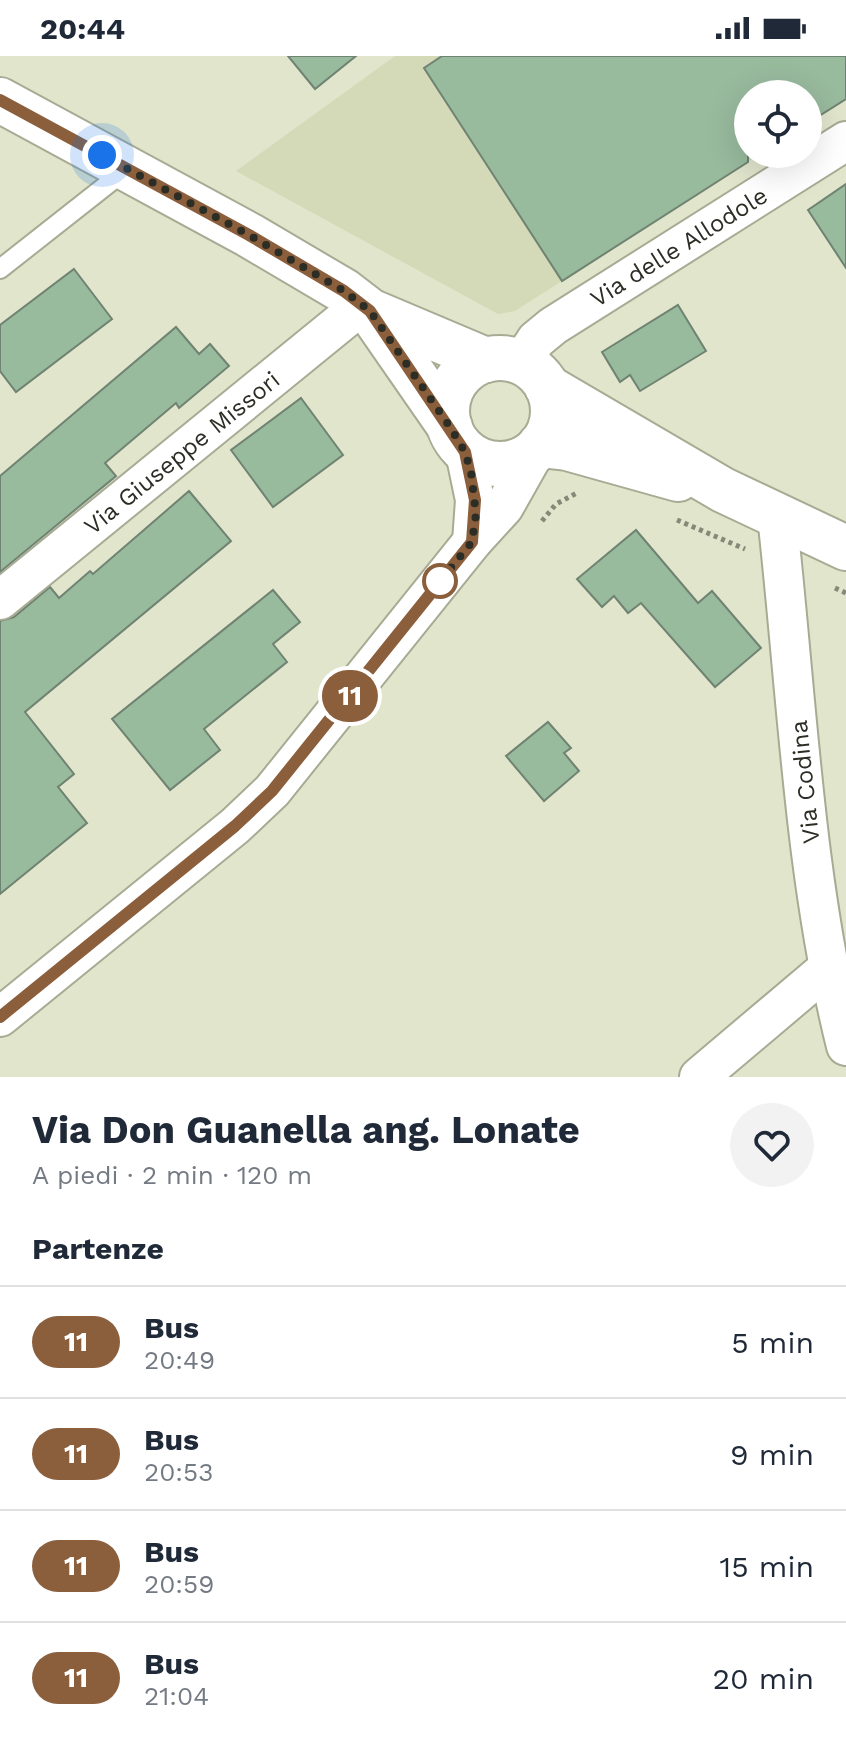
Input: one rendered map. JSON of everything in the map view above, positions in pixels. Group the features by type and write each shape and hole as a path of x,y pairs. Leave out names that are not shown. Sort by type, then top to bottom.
{"street":[{"path":"0,100 249,235 366,308 518,370 723,490 767,535 846,548"},
{"name":"Via delle Allodole","path":"518,370 536,340 553,326 846,141"},
{"path":"366,308 458,440 486,462 503,464 538,448 567,448 723,490"},
{"name":"Via Giuseppe Missori","path":"0,600 366,308"},
{"path":"472,542 475,500 458,440 450,394 459,379 518,370"},
{"path":"0,1017 235,826 272,791 472,542 504,507 552,421 553,404 518,370"},
{"name":"Via Codina","path":"767,535 828,968 846,1046"},
{"path":"699,1077 828,968"}],"lane":[{"path":"0,269 127,169"}],"path":[{"path":"541,523 562,500 584,491"},
{"path":"673,518 767,535"}],"shaded area":[{"path":"395,56 846,56 846,99 822,114 822,80 734,80 734,168 738,168 515,311 498,314 236,171"}],"building":[{"path":"288,56 356,56 315,89"},
{"path":"442,56 846,56 846,99 822,114 822,80 734,80 734,168 739,168 562,281 424,68"},
{"path":"846,184 846,268 808,210"},
{"path":"74,269 112,319 16,392 0,371 0,325"},
{"path":"678,305 706,351 640,391 630,375 620,382 602,352"},
{"path":"176,327 199,354 210,344 229,366 179,408 176,403 105,463 116,476 0,572 0,476"},
{"path":"301,398 343,455 273,507 231,450"},
{"path":"189,491 231,541 25,712 74,774 58,787 87,823 0,894 0,621 14,617 50,587 59,598 90,571 93,574"},
{"path":"636,530 698,603 712,591 761,648 715,687 641,603 628,613 614,596 602,607 577,579"},
{"path":"273,590 300,622 273,644 287,662 204,729 220,750 170,790 112,719"},
{"path":"548,722 571,748 564,753 579,771 544,801 506,756"}],"bus line":[{"name":"11","path":"0,100 249,235 344,291 370,311 465,452 471,472 476,514 472,542 272,791 235,826 0,1017"}],"route":[{"path":"102,155 249,235 344,291 370,311 450,427 465,452 471,472 476,514 472,542 440,581"}]}
